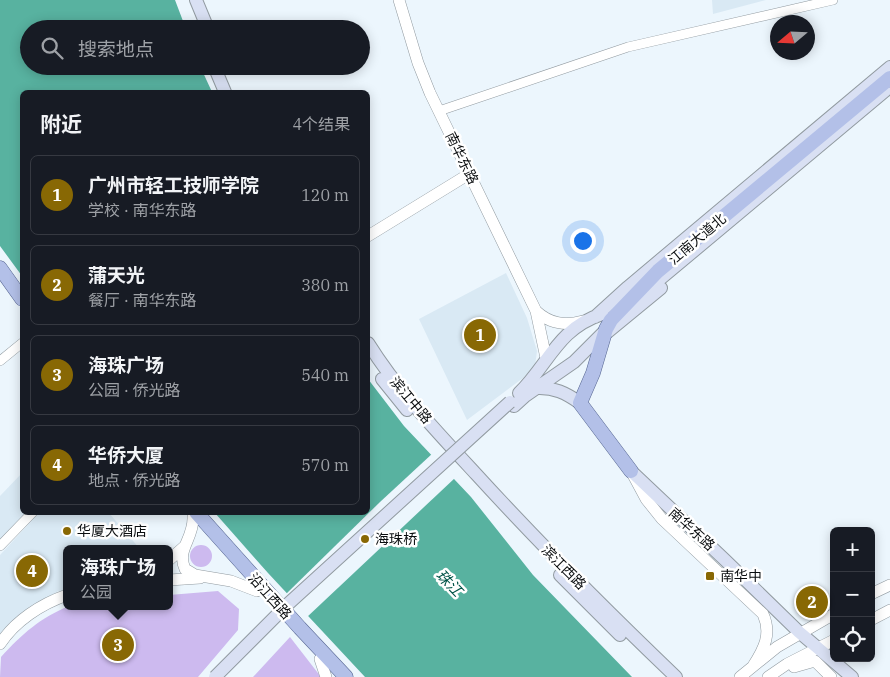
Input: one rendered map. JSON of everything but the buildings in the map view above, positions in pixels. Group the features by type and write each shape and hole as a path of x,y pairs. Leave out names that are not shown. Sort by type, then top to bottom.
{"main road":[{"path":"187,0 195,20"},
{"path":"196,0 204,20"},
{"path":"595,316 890,67"},
{"path":"218,75 224,90"},
{"path":"227,75 234,90"},
{"name":"江南大道北","path":"512,404 546,358 572,331 595,316 609,312 621,304 658,270 890,78"},
{"name":"江南大道北","path":"512,404 563,371 603,334 627,308 890,87"},
{"path":"603,334 890,96"},
{"path":"580,404 598,362 603,334 614,316 658,270"},
{"path":"2,274 20,296"},
{"path":"2,274 20,306"},
{"name":"滨江中路","path":"370,346 454,456"},
{"name":"滨江中路","path":"370,362 402,404 454,456"},
{"name":"南华东路","path":"536,388 558,390 580,404 631,471 773,606 799,632 814,654 852,677"},
{"path":"215,677 302,591 512,404"},
{"path":"222,677 291,608 512,404"},
{"name":"滨江西路","path":"454,456 501,514 581,597 664,677"},
{"name":"滨江西路","path":"454,456 676,677"},
{"name":"沿江西路","path":"194,515 258,591 338,677"},
{"name":"沿江西路","path":"194,515 346,677"}],"street":[{"name":"南华东路","path":"400,0 418,62 439,111 536,312 546,358"},
{"path":"439,111 628,47 833,0"},
{"path":"370,235 469,174"},
{"path":"536,312 551,321 565,324 581,322 595,316"},
{"path":"0,361 20,346"},
{"path":"631,471 646,500 662,519 759,609 767,625 766,641 753,666"},
{"path":"0,546 30,515"},
{"path":"193,515 194,526 182,559 189,573 231,581 258,591"},
{"path":"173,556 186,545"},
{"path":"173,580 206,577"},
{"path":"875,592 890,584"},
{"path":"740,592 773,606"},
{"path":"0,644 34,610 63,597"},
{"path":"875,618 890,610"},
{"path":"740,677 799,632 830,616"},
{"path":"769,677 803,664 830,643"},
{"path":"814,654 831,677"},
{"path":"320,659 326,677"}],"shaded area":[{"path":"712,0 766,0 713,14"},
{"path":"506,273 527,318 537,351 535,366 523,378 467,420 419,319"},
{"path":"20,475 20,515 27,515 0,542 0,496"},
{"name":"华厦大酒店","path":"37,515 111,515 137,545 63,545 63,590 58,591 45,600 0,639 0,555"},
{"path":"201,545 209,548 212,556 209,564 201,567 193,564 190,556 193,548"},
{"path":"218,591 239,609 238,630 198,677 0,677 1,657 40,621 63,609 173,610 173,595"},
{"path":"290,637 321,677 253,677"}],"water":[{"path":"0,0 175,0 183,20 20,20 20,75 204,75 211,90 20,90 20,273 0,246"},
{"name":"珠江","path":"370,382 404,426 471,497 533,575 632,677 365,677 217,515 370,515"}],"pier":[{"path":"433,453 456,477 306,618 285,595 367,515 370,515 370,512"}],"place":[{"name":"广州市轻工技师学院","path":"480,335"},
{"name":"华厦大酒店","path":"67,531"},
{"name":"海珠桥","path":"365,539"},
{"name":"华侨大厦","path":"32,571"},
{"name":"南华中","path":"710,576"},
{"name":"蒲天光","path":"812,602"},
{"name":"海珠广场","path":"118,645"}]}
